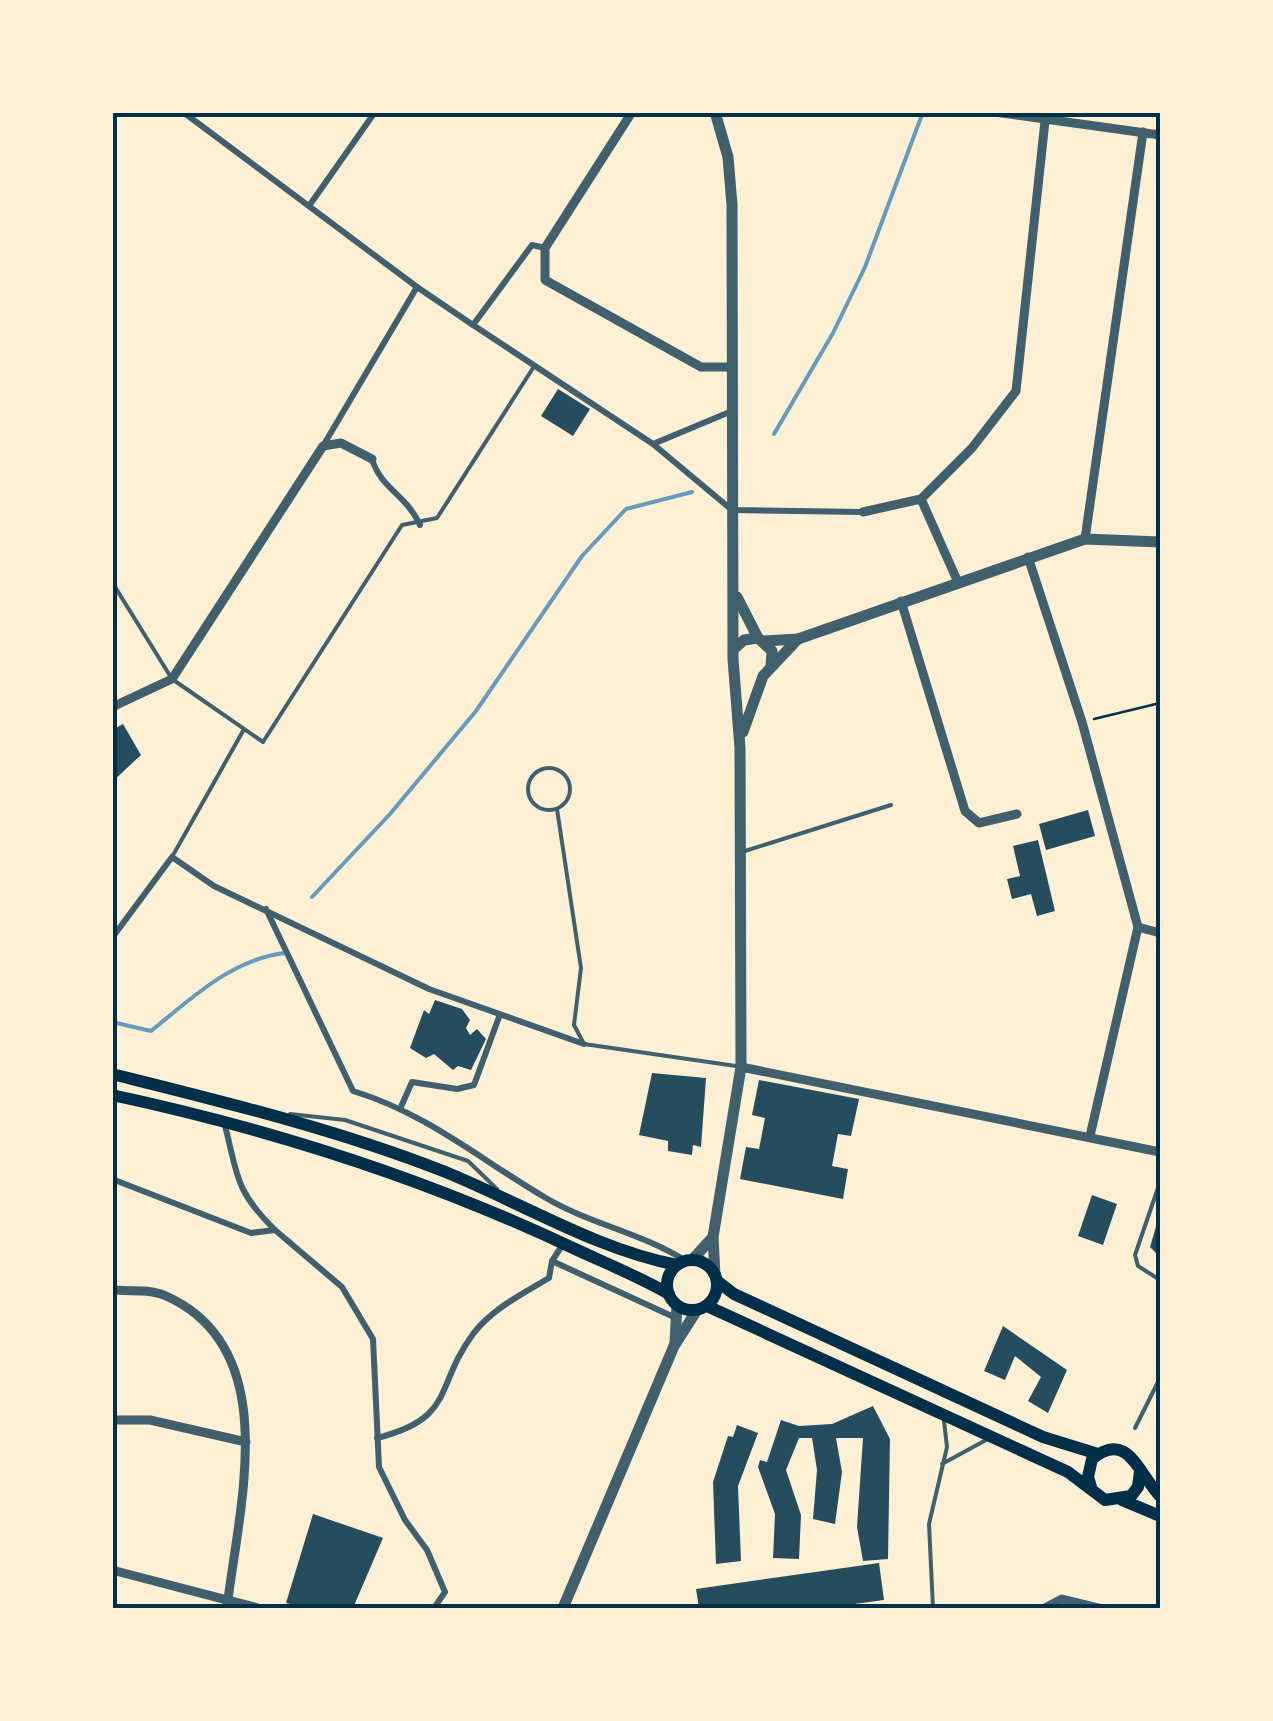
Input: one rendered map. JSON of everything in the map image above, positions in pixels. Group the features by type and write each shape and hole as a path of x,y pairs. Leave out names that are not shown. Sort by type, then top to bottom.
{"main road":[{"path":"112,1074 336,1132 629,1252 707,1264 734,1294 1042,1436 1098,1454 1124,1450 1160,1496"},
{"path":"112,1095 224,1121 372,1166 564,1243 674,1306 702,1308 1068,1472 1105,1500 1122,1500 1160,1516"},
{"path":"674,1306 668,1278 685,1262"},
{"path":"702,1308 716,1294 716,1278"},
{"path":"1091,1488 1089,1470 1098,1454"},
{"path":"1122,1500 1138,1487 1140,1470"}],"street":[{"path":"183,112 416,287 654,444 732,510 863,512 921,499 972,448 1016,391 1044,121"},
{"path":"308,206 375,112"},
{"path":"632,112 545,248 545,280 702,367 732,366"},
{"path":"716,112 728,157 732,205 733,589 741,852 741,1067 713,1237 716,1278"},
{"path":"995,112 1160,134"},
{"path":"1085,538 1143,132"},
{"path":"473,325 532,245 545,248"},
{"path":"112,707 172,679 322,446 416,287"},
{"path":"654,444 734,410"},
{"path":"322,446 341,443 372,459 378,477 408,500 420,525"},
{"path":"921,499 957,580"},
{"path":"734,649 744,640 798,639 1085,538 1160,542"},
{"path":"1028,557 1082,722 1138,928 1090,1136"},
{"path":"733,589 761,640 772,651 740,748"},
{"path":"901,600 964,811 979,823 1017,814"},
{"path":"736,670 746,677 767,671 798,639"},
{"path":"112,938 172,857 214,886 429,988 499,1017 584,1044"},
{"path":"266,908 353,1092 400,1109 460,1140 549,1200 653,1240 685,1262 713,1237"},
{"path":"1138,928 1160,932"},
{"path":"400,1109 412,1082 457,1089 474,1085 499,1017"},
{"path":"741,1067 1160,1152"},
{"path":"224,1121 234,1172 246,1201 342,1287 373,1339 377,1438 384,1480 427,1550 444,1592 434,1608"},
{"path":"112,1179 251,1232 274,1230"},
{"path":"377,1438 411,1429 433,1412 472,1337 488,1317 549,1278 552,1261 564,1243"},
{"path":"552,1261 674,1306 674,1346"},
{"path":"112,1290 163,1294 200,1318 229,1354 241,1395 246,1442 227,1604"},
{"path":"563,1608 674,1346 702,1308"},
{"path":"112,1420 150,1420 246,1442"},
{"path":"112,1570 227,1604 258,1608"},
{"path":"1045,1608 1062,1599 1099,1608"}],"lane":[{"path":"112,582 172,679 263,742 402,526 420,525 436,518 536,364"},
{"path":"172,857 244,731"},
{"path":"542,768 562,772 570,785 568,799 557,809 537,807 529,796 528,783 542,768"},
{"path":"741,852 891,805"},
{"path":"557,809 581,968 574,1026 584,1044 741,1067"},
{"path":"1160,1182 1135,1255 1138,1266 1160,1280"},
{"path":"1134,1428 1160,1378"},
{"path":"933,1608 929,1524 948,1434 943,1414"},
{"path":"942,1464 991,1438"}],"path":[{"path":"1082,722 1160,703"}],"building":[{"path":"558,389 590,409 573,436 541,416"},
{"path":"123,724 141,755 112,782 112,730"},
{"path":"1088,810 1095,836 1046,850 1039,824"},
{"path":"1038,840 1055,911 1037,916 1031,894 1012,899 1007,879 1020,876 1013,846"},
{"path":"435,1000 462,1009 470,1020 466,1028 470,1035 477,1029 486,1039 471,1070 458,1066 453,1070 434,1054 426,1058 410,1048 424,1010 429,1014"},
{"path":"652,1073 706,1078 701,1147 693,1145 692,1155 668,1151 668,1141 639,1135"},
{"path":"759,1080 859,1099 851,1136 838,1134 832,1166 848,1169 843,1199 740,1179 746,1147 759,1149 765,1118 752,1115"},
{"path":"1092,1195 1117,1204 1103,1245 1078,1236"},
{"path":"1160,1213 1160,1257 1150,1247"},
{"path":"1003,1326 1067,1370 1048,1413 1028,1401 1041,1377 1015,1356 1005,1380 984,1371"},
{"path":"873,1406 890,1439 888,1559 863,1561 857,1527 863,1438 836,1438 842,1472 835,1524 813,1519 817,1470 812,1438 799,1438 786,1470 801,1515 799,1559 773,1558 775,1514 758,1467 760,1460 767,1462 781,1420 799,1426 832,1424"},
{"path":"737,1425 758,1433 738,1486 741,1561 716,1564 713,1482 728,1436 733,1437"},
{"path":"313,1514 383,1538 353,1608 306,1608 286,1603"},
{"path":"879,1563 884,1600 825,1608 699,1608 696,1589"}],"waterway":[{"path":"774,434 833,333 865,267 923,112"},
{"path":"312,897 390,814 476,711 582,556 626,509 692,492"},
{"path":"112,1022 151,1031 230,972 285,953"}]}
